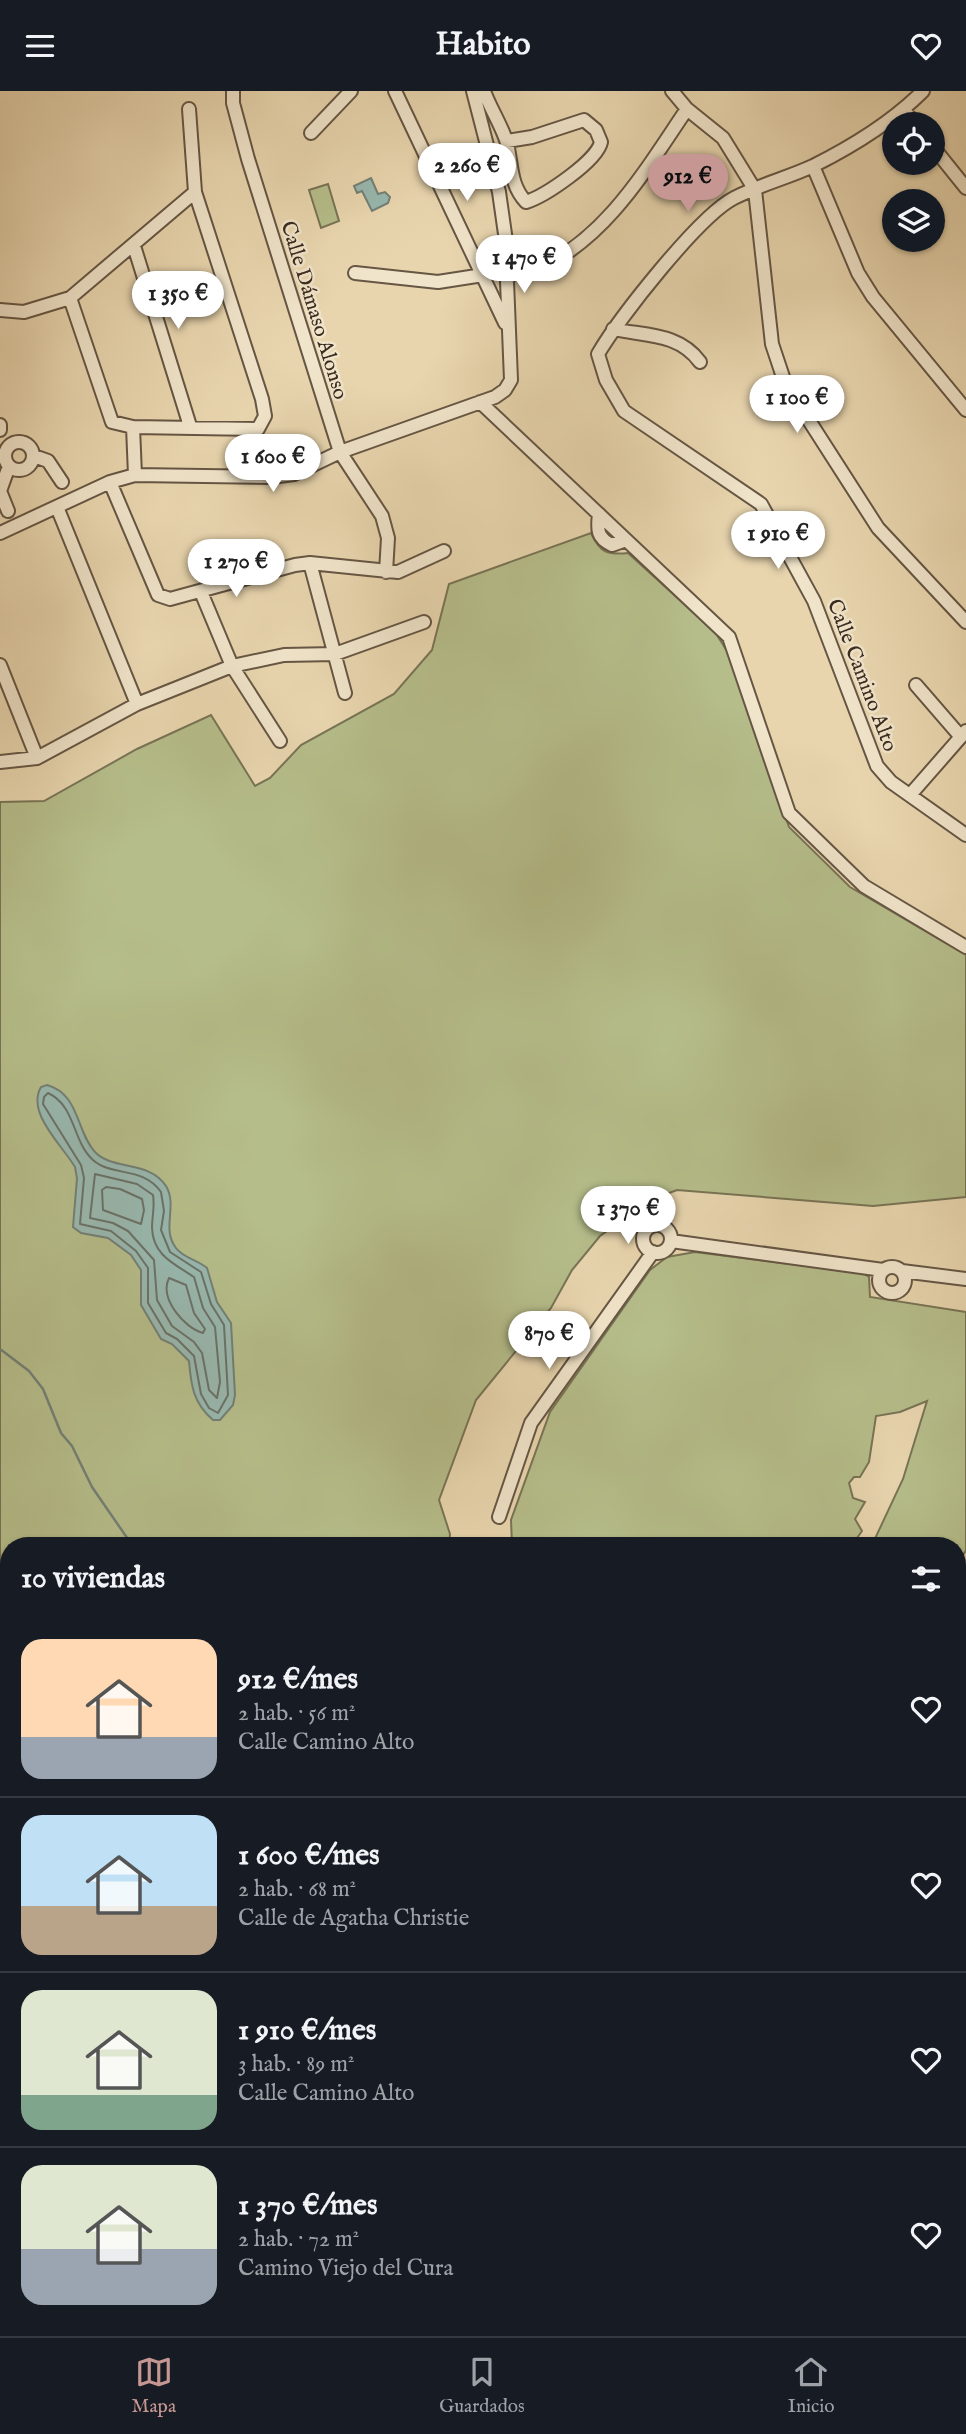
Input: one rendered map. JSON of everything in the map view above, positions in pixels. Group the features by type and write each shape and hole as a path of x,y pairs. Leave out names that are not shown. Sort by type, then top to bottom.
{"street":[{"name":"Calle Dámaso Alonso","path":"233,91 233,103 248,159 340,452 382,516 388,538 386,572"},
{"path":"311,134 351,91"},
{"path":"395,91 508,330"},
{"path":"473,91 499,192 506,241 518,257 538,269 558,260 611,216 687,109"},
{"path":"484,91 506,141 511,173 518,193 526,202 574,173 597,154 601,142 596,130 589,121 584,120 532,137 506,141"},
{"path":"672,91 687,109 723,138 754,190 772,344 785,383 878,529 966,622"},
{"name":"Calle Camino Alto","path":"923,91 904,110 813,166 731,199 700,226 612,329 598,354 606,380 624,411 761,504 814,601 877,766 891,782 966,835"},
{"path":"70,298 112,422 133,427 258,429 265,417 262,399 195,193 189,109"},
{"path":"945,161 966,188"},
{"path":"813,166 865,285 966,410"},
{"path":"0,310 24,312 70,298 195,193"},
{"path":"134,246 190,426"},
{"path":"0,533 110,482 135,475 271,477 294,474 340,452 480,402 505,390 511,380 507,281 518,257"},
{"path":"355,273 438,282 482,275"},
{"path":"612,329 671,339 690,348 700,362"},
{"path":"480,402 729,637 789,813 864,886 966,947"},
{"path":"133,427 135,475"},
{"path":"8,511 0,491 9,466 3,448 13,442 23,442 31,447 34,456 31,465 23,470 9,466"},
{"path":"34,456 48,461 62,482"},
{"path":"110,482 158,595 170,599 310,563 398,572 444,551"},
{"path":"57,507 137,703"},
{"path":"310,563 345,694"},
{"path":"201,592 232,666 280,741"},
{"path":"0,762 37,758 137,703 232,666 284,655 335,654 424,622"},
{"path":"0,665 37,758"},
{"path":"909,795 963,734 916,685"},
{"path":"653,1252 644,1242 648,1229 656,1226 665,1228 671,1241"},
{"path":"499,1517 531,1423 653,1252 665,1251 671,1241"},
{"path":"671,1241 861,1267 881,1274 894,1267 902,1271 966,1279"},
{"path":"902,1271 906,1279 903,1288"},
{"path":"881,1274 881,1287 887,1293 897,1293 915,1279 929,1275"}],"green space":[{"path":"328,184 339,221 321,228 309,190"},
{"path":"591,533 601,549 615,554 628,553 715,632 727,651 789,827 850,887 966,955 966,1197 873,1206 677,1190 653,1199 600,1236 572,1270 551,1308 476,1400 439,1500 450,1537 0,1537 0,802 44,801 137,749 211,715 255,786 270,778 301,745 394,694 432,650 449,584"},
{"path":"695,1252 863,1273 869,1277 870,1297 966,1312 966,1537 876,1537 903,1479 927,1401 900,1412 876,1416 869,1462 860,1477 854,1477 849,1483 853,1498 865,1502 855,1519 862,1531 858,1537 512,1537 511,1520 550,1412 650,1270 667,1257"}],"water":[{"path":"371,178 378,194 385,192 390,197 388,203 372,211 362,191 357,193 354,186"},
{"path":"47,1085 66,1096 95,1152 111,1162 150,1172 166,1186 171,1201 169,1225 172,1241 183,1254 207,1268 217,1302 231,1323 235,1395 233,1405 220,1420 213,1420 201,1407 192,1386 189,1361 172,1344 161,1339 141,1305 141,1270 131,1255 108,1238 81,1233 73,1227 77,1178 75,1167 48,1129 38,1107 41,1087"}],"waterway":[{"path":"0,1349 29,1371 43,1389 61,1433 72,1446 92,1487 126,1537"}]}
